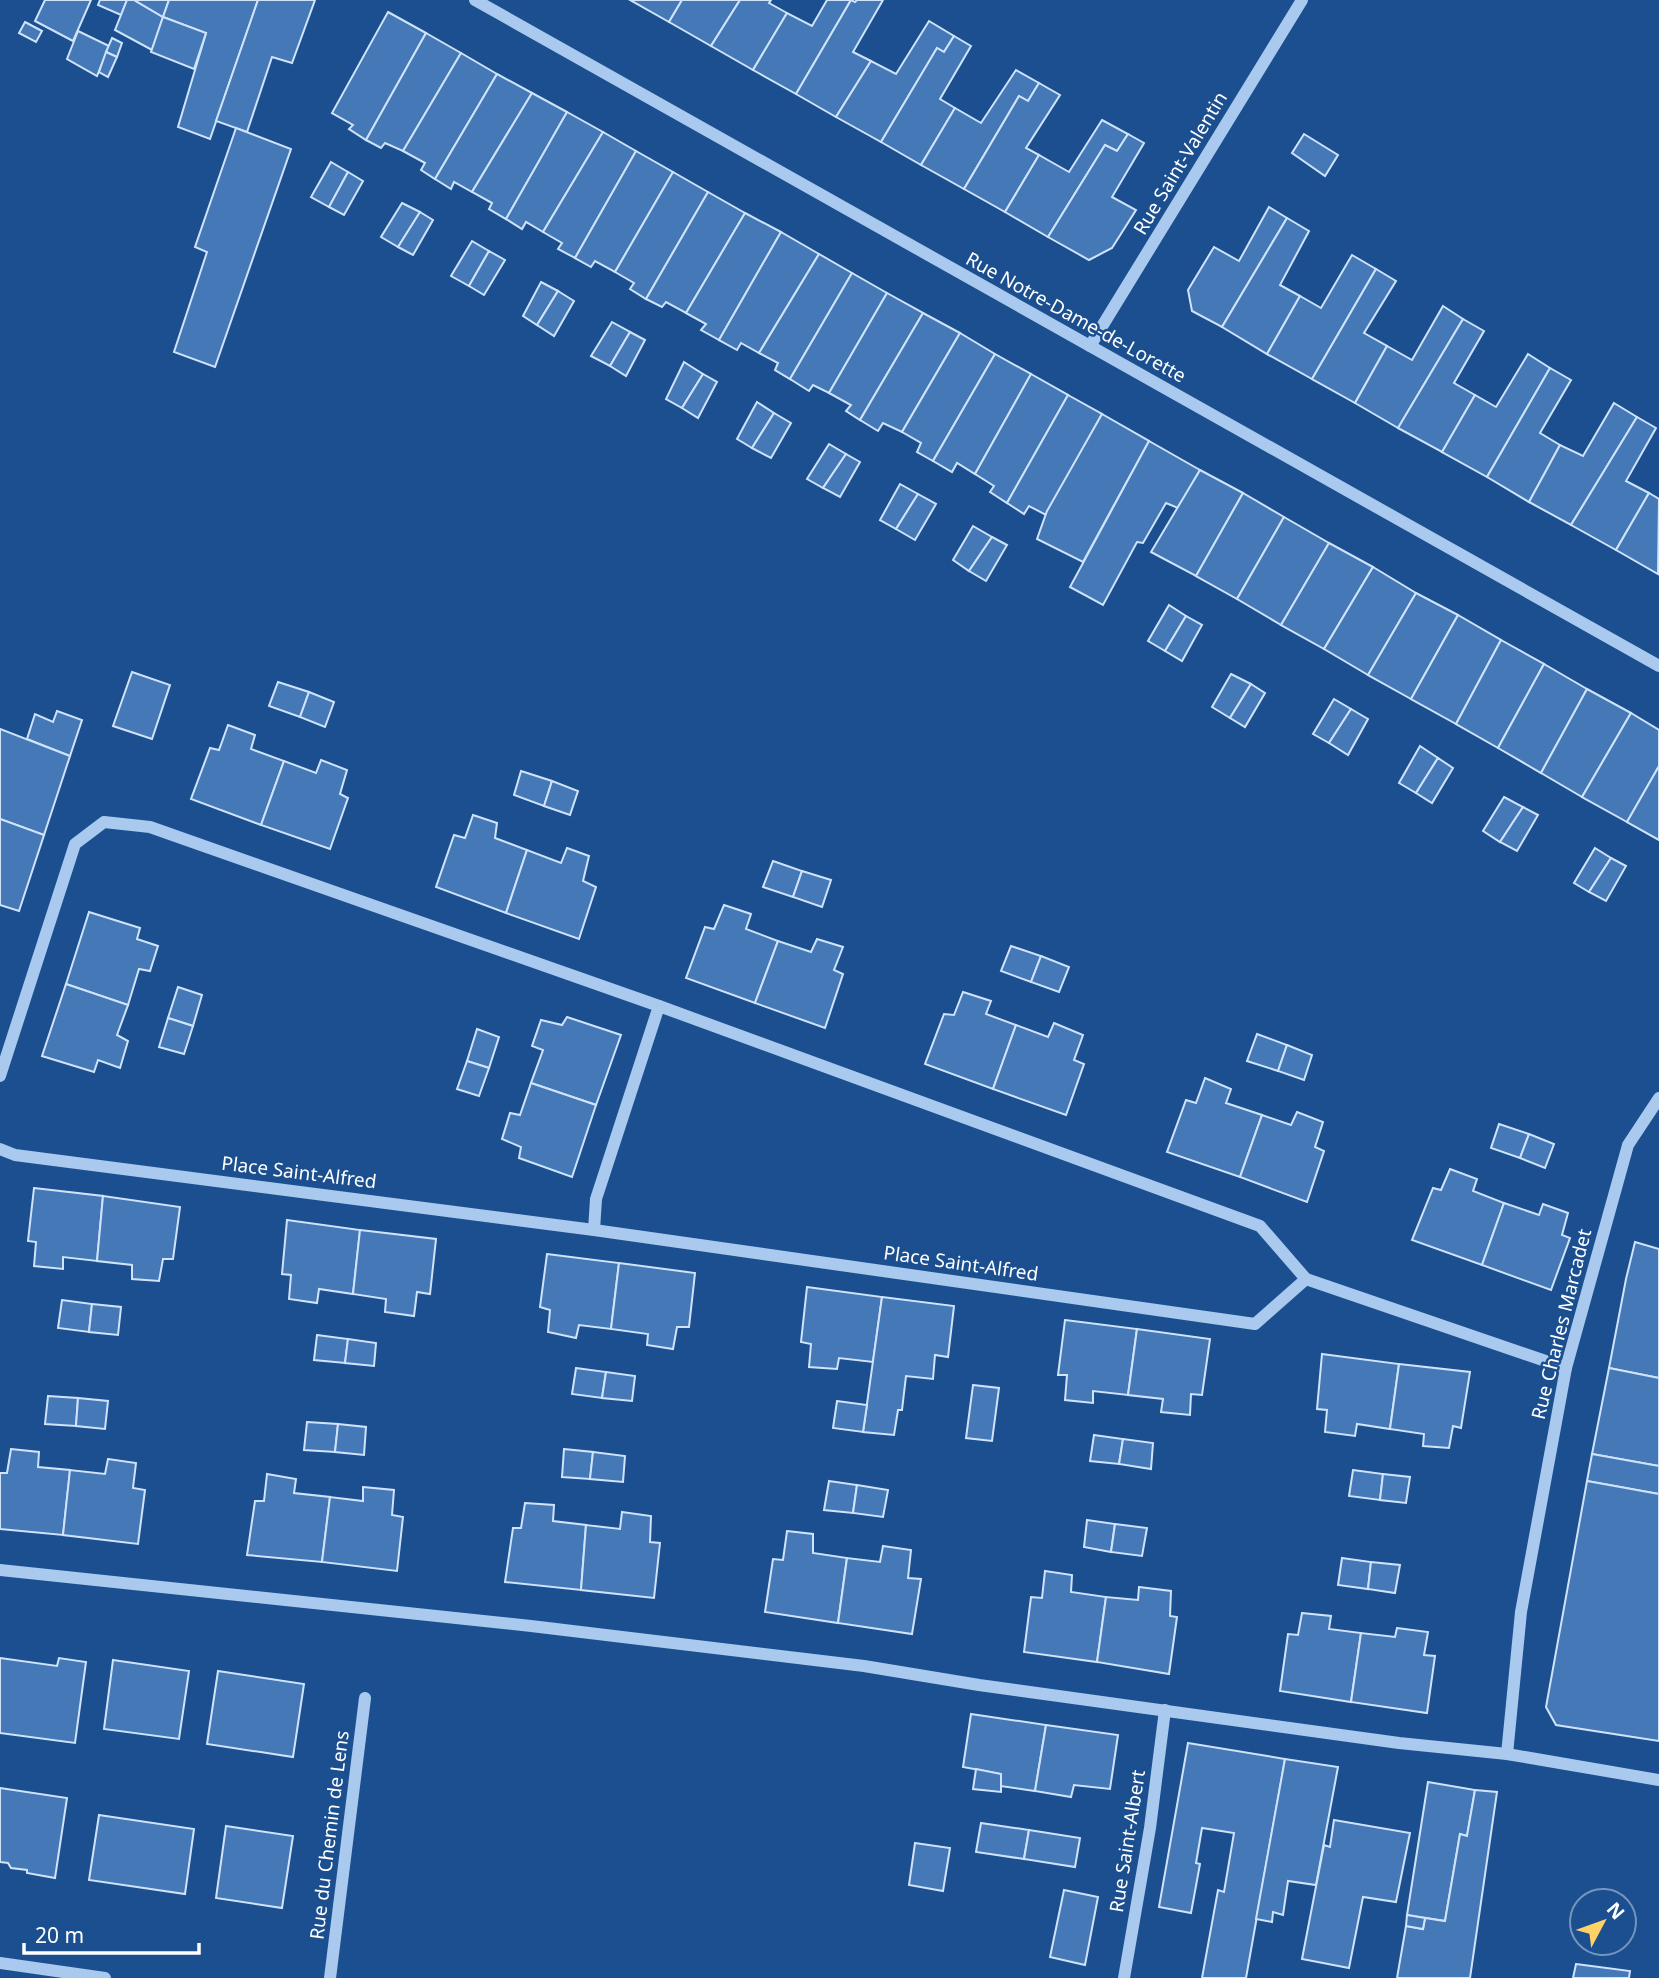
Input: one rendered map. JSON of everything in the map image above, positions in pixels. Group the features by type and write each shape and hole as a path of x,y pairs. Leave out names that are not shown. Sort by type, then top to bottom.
{"street":[{"name":"Rue Notre-Dame-de-Lorette","path":"475,0 1659,666"},
{"name":"Rue Saint-Valentin","path":"1090,346 1302,0"},
{"path":"0,1076 75,844 104,822 150,827 659,1006 1260,1226 1306,1279 1566,1368"},
{"path":"594,1230 596,1199 659,1006"},
{"name":"Rue Charles Marcadet","path":"1507,1754 1521,1612 1566,1368 1628,1145 1659,1098"},
{"name":"Place Saint-Alfred","path":"0,1149 28,1157 594,1230 1255,1324 1306,1279"},
{"path":"0,1570 572,1631 864,1666 979,1685 1399,1744 1507,1754 1659,1780"},
{"name":"Rue du Chemin de Lens","path":"330,1978 365,1698"},
{"name":"Rue Saint-Albert","path":"1124,1978 1150,1828 1165,1710"},
{"path":"0,1964 105,1978"}],"building":[{"path":"45,0 91,0 73,41 35,21"},
{"path":"100,0 127,0 121,15 98,5"},
{"path":"127,0 134,0 163,17 152,50 115,30"},
{"path":"134,0 169,0 163,17"},
{"path":"169,0 258,0 210,139 178,127 206,33 163,17"},
{"path":"258,0 315,0 292,63 272,57 247,132 216,121"},
{"path":"630,0 682,0 669,22"},
{"path":"682,0 740,0 711,46 669,22"},
{"path":"740,0 771,0 769,3 787,13 753,70 711,46"},
{"path":"827,0 851,0 796,94 753,70 787,13 812,26"},
{"path":"851,0 883,0 853,52 871,61 836,117 796,94"},
{"path":"388,12 426,33 366,140 349,129 353,125 332,113"},
{"path":"163,17 206,33 194,69 151,52"},
{"path":"929,21 954,36 944,52 937,48 881,142 836,117 871,61 896,74"},
{"path":"25,22 42,31 36,42 19,33"},
{"path":"78,31 109,46 97,76 67,59"},
{"path":"426,33 461,53 403,151 385,143 381,148 366,140"},
{"path":"954,36 971,46 940,99 955,108 921,165 881,142 937,48 944,52"},
{"path":"112,38 122,43 117,57 106,52"},
{"path":"106,52 117,57 108,77 99,72"},
{"path":"461,53 497,74 435,179 421,170 425,163 403,151"},
{"path":"1016,70 1039,83 1028,101 1019,96 964,189 921,165 955,108 981,123"},
{"path":"497,74 532,93 472,192 454,182 451,189 435,179"},
{"path":"1039,83 1060,95 1026,148 1039,155 1005,212 964,189 1019,96 1028,101"},
{"path":"532,93 567,112 506,219 489,209 492,203 472,192"},
{"path":"567,112 603,132 543,232 526,222 522,229 506,219"},
{"path":"1102,120 1128,134 1117,151 1105,145 1048,237 1005,212 1039,155 1069,172"},
{"path":"236,128 291,149 215,367 174,352 207,252 195,247"},
{"path":"603,132 636,151 575,258 558,249 562,243 543,232"},
{"path":"1128,134 1144,143 1112,197 1136,210 1112,248 1089,260 1048,237 1105,145 1117,151"},
{"path":"1304,134 1338,155 1325,176 1292,153"},
{"path":"636,151 673,172 615,272 595,261 591,267 575,258"},
{"path":"331,162 348,172 329,207 311,197"},
{"path":"348,172 363,181 344,215 329,207"},
{"path":"673,172 708,192 646,299 630,289 634,283 615,272"},
{"path":"708,192 745,213 686,313 666,302 662,307 646,299"},
{"path":"402,203 420,212 398,247 381,237"},
{"path":"1269,207 1287,218 1222,327 1192,311 1188,290 1214,247 1239,261"},
{"path":"420,212 433,220 413,255 398,247"},
{"path":"745,213 781,232 719,340 701,330 706,324 686,313"},
{"path":"1287,218 1309,231 1280,285 1300,296 1267,354 1222,327"},
{"path":"781,232 819,254 759,353 741,343 737,350 719,340"},
{"path":"472,241 489,251 469,286 451,276"},
{"path":"489,251 505,260 484,295 469,286"},
{"path":"819,254 852,273 790,379 775,370 778,363 759,353"},
{"path":"1352,255 1376,269 1312,379 1267,354 1300,296 1321,308"},
{"path":"1376,269 1396,281 1364,333 1387,346 1355,403 1312,379"},
{"path":"852,273 887,293 829,393 813,385 809,391 790,379"},
{"path":"541,282 558,291 537,325 523,316"},
{"path":"558,291 574,301 554,336 537,325"},
{"path":"887,293 923,313 860,420 846,411 851,405 829,393"},
{"path":"1443,306 1463,319 1398,428 1355,403 1387,346 1412,360"},
{"path":"923,313 960,333 902,432 883,423 878,431 860,420"},
{"path":"1463,319 1484,331 1454,383 1475,395 1442,452 1398,428"},
{"path":"612,322 630,332 610,366 591,356"},
{"path":"630,332 645,340 626,376 610,366"},
{"path":"960,333 995,354 933,461 917,452 921,443 902,432"},
{"path":"995,354 1031,374 975,474 957,463 952,472 933,461"},
{"path":"1528,354 1550,368 1487,477 1442,452 1475,395 1496,407"},
{"path":"684,362 703,374 682,408 666,399"},
{"path":"1550,368 1571,380 1540,433 1560,445 1529,502 1487,477"},
{"path":"703,374 717,382 698,418 682,408"},
{"path":"1031,374 1068,395 1007,503 990,492 994,486 975,474"},
{"path":"1068,395 1102,414 1046,515 1029,506 1024,514 1007,503"},
{"path":"757,402 774,413 752,448 737,439"},
{"path":"1614,403 1637,417 1571,525 1529,502 1560,445 1583,456"},
{"path":"774,413 791,423 771,458 752,448"},
{"path":"1102,414 1149,441 1083,562 1037,539 1047,511"},
{"path":"1637,417 1656,428 1626,481 1649,493 1616,550 1571,525"},
{"path":"1149,441 1200,470 1178,508 1166,503 1143,543 1137,542 1103,605 1070,587"},
{"path":"829,444 846,454 823,488 807,479"},
{"path":"846,454 860,462 840,497 823,488"},
{"path":"1200,470 1243,493 1196,576 1151,552"},
{"path":"900,484 918,494 896,529 880,520"},
{"path":"1243,493 1284,517 1237,599 1196,576"},
{"path":"1649,493 1659,499 1658,574 1616,550"},
{"path":"918,494 936,504 915,540 896,529"},
{"path":"1284,517 1329,543 1281,625 1237,599"},
{"path":"973,526 992,537 969,571 953,560"},
{"path":"992,537 1007,545 986,581 969,571"},
{"path":"1329,543 1373,567 1324,649 1281,625"},
{"path":"1373,567 1416,593 1368,675 1324,649"},
{"path":"1416,593 1458,615 1411,699 1368,675"},
{"path":"1169,605 1186,616 1165,651 1148,641"},
{"path":"1458,615 1501,640 1456,724 1411,699"},
{"path":"1186,616 1202,625 1182,661 1165,651"},
{"path":"1501,640 1544,664 1498,748 1456,724"},
{"path":"1544,664 1587,689 1541,773 1498,748"},
{"path":"132,672 170,685 152,739 113,726"},
{"path":"1231,674 1251,684 1230,718 1212,707"},
{"path":"278,682 309,692 300,717 269,706"},
{"path":"1251,684 1265,693 1245,727 1230,718"},
{"path":"1587,689 1631,713 1582,797 1541,773"},
{"path":"309,692 334,702 325,727 300,717"},
{"path":"1334,699 1351,709 1329,743 1313,734"},
{"path":"1351,709 1368,719 1348,755 1329,743"},
{"path":"57,711 82,720 70,756 27,739 35,714 53,722"},
{"path":"1631,713 1659,730 1659,766 1627,822 1582,797"},
{"path":"228,725 255,735 251,749 284,761 261,825 191,799 210,748 219,750"},
{"path":"0,729 70,756 44,835 0,819"},
{"path":"1420,746 1438,758 1416,793 1399,783"},
{"path":"1438,758 1453,768 1432,803 1416,793"},
{"path":"321,760 347,770 340,794 348,798 330,849 261,825 284,761 316,773"},
{"path":"1659,766 1659,840 1627,822"},
{"path":"521,771 552,781 544,806 514,795"},
{"path":"552,781 578,791 570,815 544,806"},
{"path":"1504,797 1523,807 1500,842 1483,831"},
{"path":"1523,807 1538,815 1517,851 1500,842"},
{"path":"473,815 497,823 495,838 527,850 506,913 436,887 454,835 465,838"},
{"path":"0,819 44,835 19,911 0,905"},
{"path":"567,848 589,856 583,881 596,887 579,939 506,913 527,850 561,863"},
{"path":"1595,848 1611,858 1589,892 1574,883"},
{"path":"1611,858 1626,866 1606,901 1589,892"},
{"path":"773,861 802,871 793,897 763,887"},
{"path":"802,871 831,880 822,907 793,897"},
{"path":"724,905 751,914 746,929 778,941 755,1003 686,978 705,927 714,929"},
{"path":"89,912 140,928 137,939 158,946 150,971 139,969 128,1005 66,984"},
{"path":"817,939 843,947 834,970 843,974 825,1028 755,1003 778,941 811,952"},
{"path":"1011,946 1041,956 1031,982 1001,971"},
{"path":"1041,956 1069,967 1059,992 1031,982"},
{"path":"66,984 128,1005 117,1035 128,1041 120,1068 98,1060 94,1072 42,1056"},
{"path":"178,987 202,995 193,1026 168,1018"},
{"path":"963,992 991,1001 986,1014 1016,1025 993,1089 925,1064 944,1014 954,1015"},
{"path":"567,1017 621,1035 596,1105 531,1083 543,1050 532,1046 541,1020 562,1025"},
{"path":"168,1018 193,1026 184,1054 159,1047"},
{"path":"1054,1023 1083,1035 1074,1060 1084,1064 1066,1115 993,1089 1016,1025 1048,1037"},
{"path":"477,1029 499,1037 489,1068 467,1061"},
{"path":"1257,1034 1287,1045 1278,1071 1247,1061"},
{"path":"1287,1045 1312,1055 1304,1080 1278,1071"},
{"path":"467,1061 489,1068 479,1096 457,1089"},
{"path":"1205,1078 1231,1089 1226,1103 1262,1115 1240,1177 1167,1152 1186,1100 1196,1103"},
{"path":"531,1083 596,1105 572,1177 519,1158 521,1147 502,1139 510,1113 520,1115"},
{"path":"1297,1112 1323,1122 1315,1147 1324,1151 1307,1202 1240,1177 1262,1115 1291,1125"},
{"path":"1499,1124 1529,1134 1520,1158 1491,1148"},
{"path":"1529,1134 1554,1144 1545,1168 1520,1158"},
{"path":"1450,1169 1477,1179 1473,1191 1504,1203 1482,1265 1412,1240 1433,1188 1441,1190"},
{"path":"34,1188 103,1196 97,1261 63,1257 63,1269 34,1266 36,1242 28,1241"},
{"path":"103,1196 180,1207 173,1259 163,1259 159,1281 132,1279 132,1265 97,1261"},
{"path":"1504,1203 1539,1215 1543,1204 1568,1213 1562,1235 1570,1238 1551,1290 1482,1265"},
{"path":"287,1220 360,1230 353,1294 319,1289 317,1303 289,1299 291,1275 282,1274"},
{"path":"360,1230 436,1239 430,1294 417,1292 414,1316 385,1312 386,1299 353,1294"},
{"path":"1635,1242 1659,1249 1659,1378 1609,1368"},
{"path":"547,1254 619,1263 611,1329 579,1325 576,1338 548,1332 550,1310 540,1307"},
{"path":"619,1263 695,1273 689,1327 677,1327 673,1349 647,1345 648,1334 611,1329"},
{"path":"807,1287 882,1297 873,1362 839,1358 837,1369 809,1367 811,1344 801,1342"},
{"path":"882,1297 954,1306 948,1357 935,1355 933,1379 906,1376 902,1410 898,1410 894,1435 863,1432"},
{"path":"62,1300 92,1304 89,1332 58,1328"},
{"path":"92,1304 121,1307 118,1335 89,1332"},
{"path":"1065,1320 1137,1329 1128,1395 1093,1391 1093,1403 1065,1400 1067,1375 1058,1375"},
{"path":"1137,1329 1210,1339 1202,1395 1191,1394 1190,1415 1161,1412 1163,1399 1128,1395"},
{"path":"317,1335 348,1339 345,1363 314,1360"},
{"path":"348,1339 376,1343 374,1366 345,1363"},
{"path":"1322,1354 1399,1364 1390,1429 1357,1424 1355,1436 1325,1432 1327,1410 1317,1409"},
{"path":"1399,1364 1470,1372 1461,1428 1453,1426 1449,1448 1423,1446 1424,1434 1390,1429"},
{"path":"576,1368 606,1372 602,1398 572,1394"},
{"path":"1609,1368 1659,1378 1659,1466 1592,1454"},
{"path":"606,1372 635,1376 632,1401 602,1398"},
{"path":"973,1385 999,1388 992,1441 966,1438"},
{"path":"48,1396 78,1398 76,1426 45,1424"},
{"path":"78,1398 108,1401 105,1429 76,1426"},
{"path":"837,1401 867,1405 863,1432 833,1428"},
{"path":"307,1422 338,1424 335,1452 304,1450"},
{"path":"338,1424 366,1427 364,1455 335,1452"},
{"path":"1094,1435 1123,1439 1119,1464 1090,1461"},
{"path":"1123,1439 1153,1443 1151,1469 1119,1464"},
{"path":"11,1449 39,1452 38,1467 70,1470 63,1535 0,1529 0,1473 7,1473"},
{"path":"564,1449 593,1452 590,1479 562,1477"},
{"path":"593,1452 625,1456 623,1482 590,1479"},
{"path":"1592,1454 1659,1466 1659,1494 1587,1481"},
{"path":"108,1459 136,1463 133,1488 145,1490 138,1544 63,1535 70,1470 105,1474"},
{"path":"1353,1470 1383,1474 1380,1500 1349,1496"},
{"path":"267,1474 296,1479 294,1493 330,1497 322,1562 247,1555 255,1501 264,1501"},
{"path":"1383,1474 1410,1477 1406,1503 1380,1500"},
{"path":"829,1481 857,1485 853,1513 824,1510"},
{"path":"1587,1481 1659,1494 1659,1741 1556,1725 1546,1707"},
{"path":"857,1485 888,1490 883,1517 853,1513"},
{"path":"363,1487 394,1490 392,1515 403,1517 397,1571 322,1562 330,1497 363,1501"},
{"path":"525,1503 554,1505 553,1521 586,1525 581,1590 505,1582 513,1528 521,1528"},
{"path":"622,1512 651,1516 650,1542 660,1543 654,1598 581,1590 586,1525 620,1529"},
{"path":"1087,1520 1115,1524 1111,1552 1084,1547"},
{"path":"1115,1524 1147,1528 1142,1556 1111,1552"},
{"path":"787,1531 813,1534 813,1553 847,1558 838,1623 765,1612 773,1559 783,1560"},
{"path":"883,1546 911,1550 908,1578 921,1579 912,1634 838,1623 847,1558 880,1562"},
{"path":"1342,1558 1371,1562 1368,1589 1338,1585"},
{"path":"1371,1562 1400,1565 1395,1593 1368,1589"},
{"path":"1045,1571 1072,1575 1071,1592 1106,1597 1097,1662 1024,1652 1031,1597 1042,1598"},
{"path":"1139,1587 1171,1591 1170,1616 1177,1617 1169,1674 1097,1662 1106,1597 1138,1600"},
{"path":"1302,1613 1331,1616 1329,1629 1361,1633 1351,1702 1280,1691 1288,1634 1298,1635"},
{"path":"1397,1628 1428,1632 1424,1655 1435,1656 1427,1713 1351,1702 1361,1633 1395,1637"},
{"path":"0,1658 57,1666 59,1658 86,1662 75,1743 0,1733"},
{"path":"113,1660 189,1671 179,1739 104,1729"},
{"path":"218,1671 304,1684 293,1757 207,1744"},
{"path":"971,1714 1046,1725 1035,1791 1000,1786 1001,1774 963,1767"},
{"path":"1046,1725 1118,1735 1110,1789 1074,1785 1071,1797 1035,1791"},
{"path":"1188,1743 1285,1759 1246,1978 1202,1978 1218,1890 1224,1892 1234,1833 1202,1828 1196,1863 1200,1864 1191,1913 1159,1907"},
{"path":"1285,1759 1338,1767 1316,1885 1288,1881 1283,1915 1273,1912 1272,1922 1256,1919"},
{"path":"976,1769 1001,1774 1001,1792 973,1789"},
{"path":"1428,1782 1475,1790 1467,1836 1460,1834 1445,1921 1407,1915"},
{"path":"0,1788 67,1798 55,1878 27,1873 27,1870 11,1868 8,1863 0,1862"},
{"path":"1475,1790 1497,1792 1470,1978 1397,1978 1406,1926 1423,1929 1425,1918 1445,1921 1460,1834 1467,1836"},
{"path":"99,1815 194,1829 185,1894 89,1880"},
{"path":"1334,1820 1410,1833 1396,1902 1363,1897 1349,1968 1302,1959 1324,1845 1330,1847"},
{"path":"981,1823 1029,1830 1024,1859 976,1852"},
{"path":"226,1826 293,1836 282,1908 216,1898"},
{"path":"1029,1830 1080,1838 1075,1867 1024,1859"},
{"path":"915,1843 950,1848 943,1891 909,1885"},
{"path":"1064,1890 1098,1897 1085,1965 1050,1957"},
{"path":"1407,1915 1425,1918 1423,1929 1406,1926"},
{"path":"1576,1964 1630,1971 1629,1978 1573,1978"}]}
